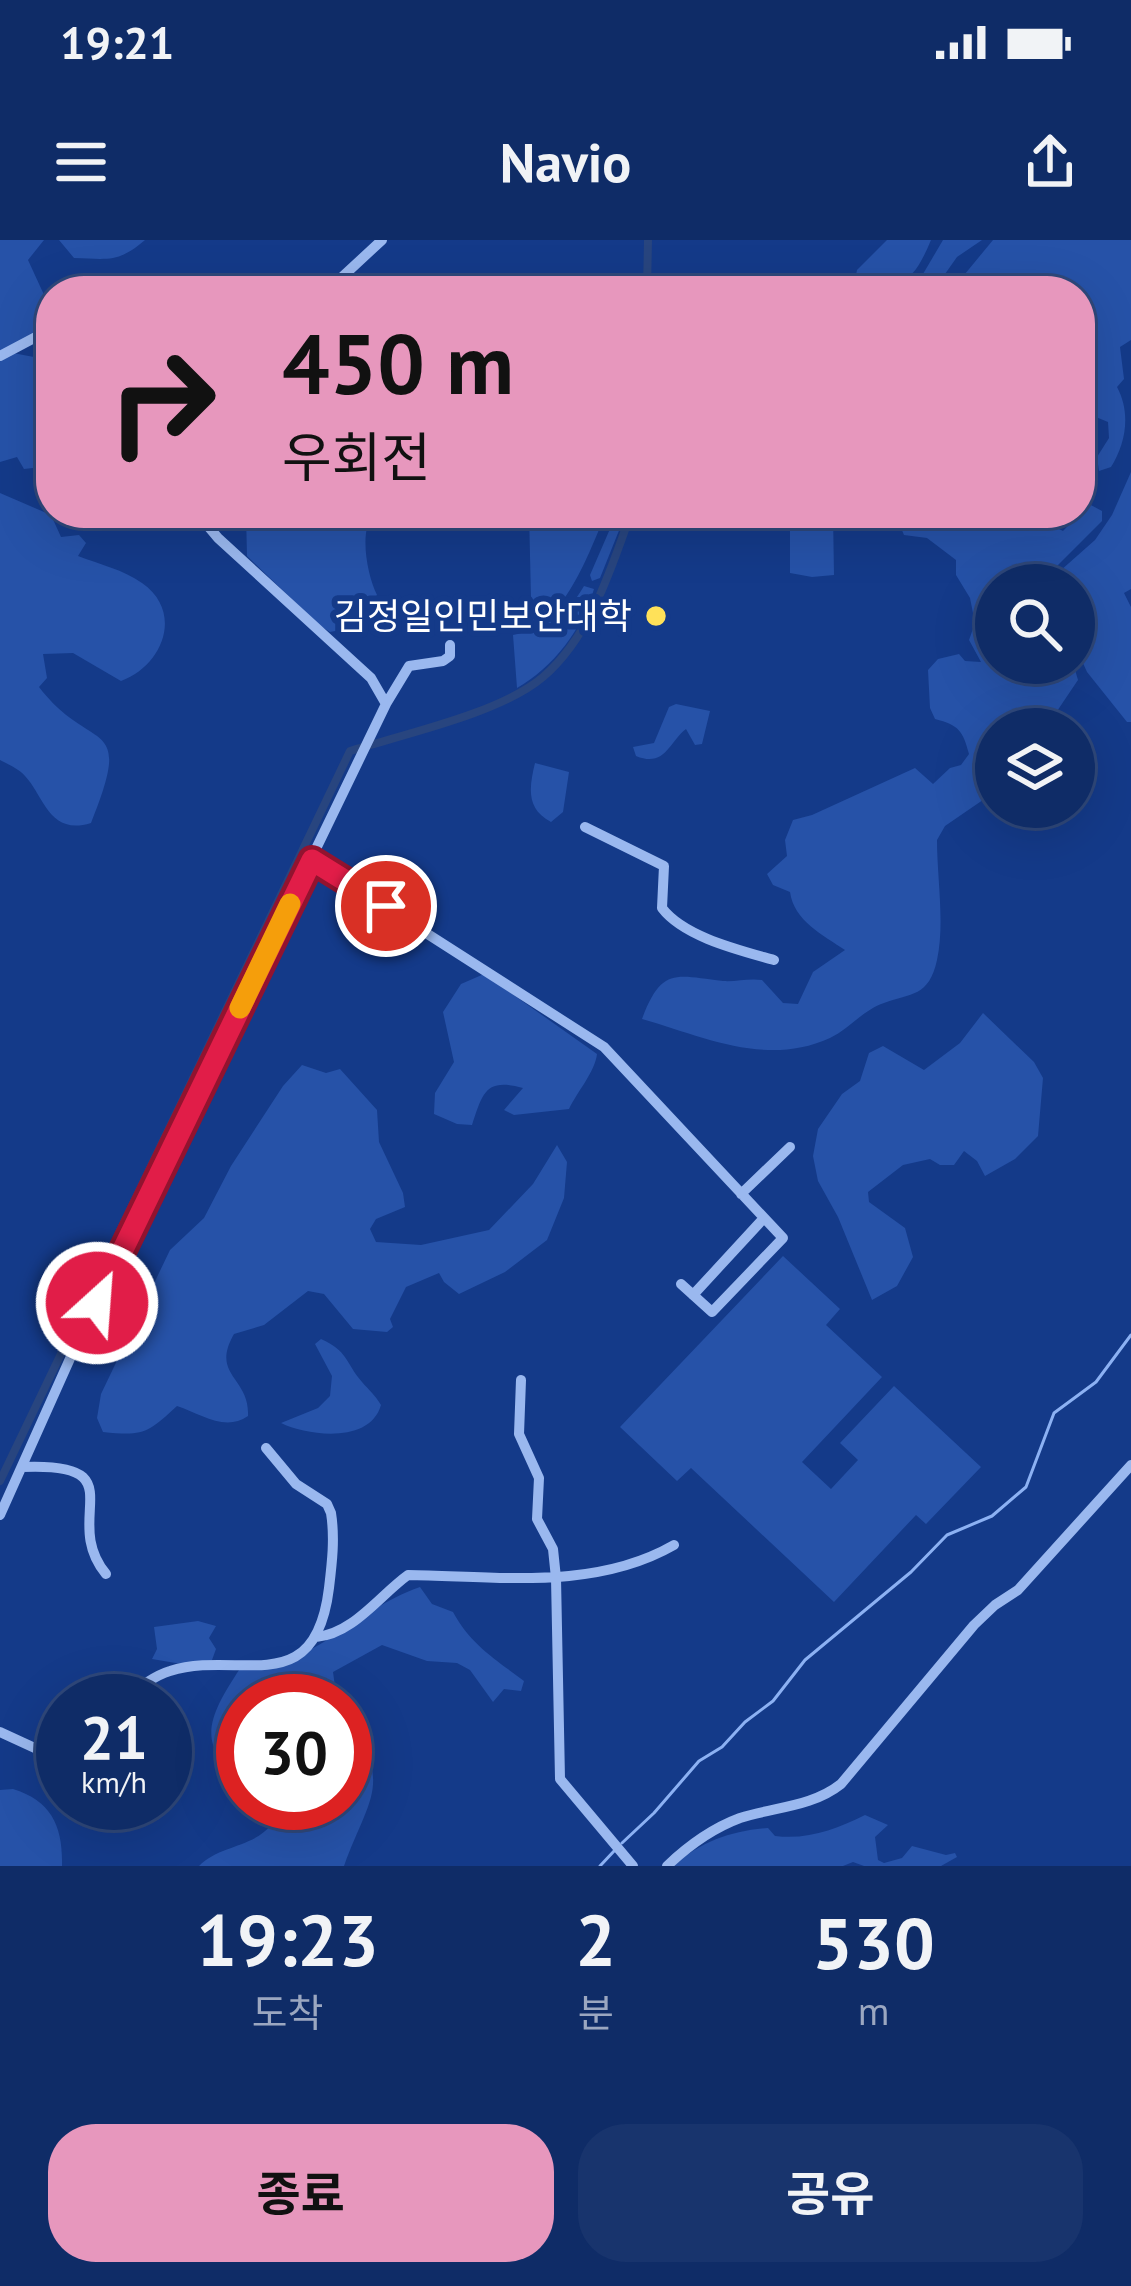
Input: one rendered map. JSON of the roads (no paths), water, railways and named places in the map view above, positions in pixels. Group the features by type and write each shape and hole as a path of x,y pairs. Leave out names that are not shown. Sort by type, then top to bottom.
{"street":[{"path":"343,276 382,240"},
{"path":"0,356 36,336"},
{"path":"211,528 371,678 386,704"},
{"path":"0,1515 77,1343 386,704 409,666 443,661 450,656 450,645"},
{"path":"584,826 664,866 662,908 671,919 774,960"},
{"path":"312,860 604,1047 783,1238 712,1312 681,1283"},
{"path":"741,1194 790,1147"},
{"path":"693,1295 764,1218"},
{"path":"719,1268 738,1286"},
{"path":"521,1380 519,1434 539,1478 537,1519 553,1549 556,1578 560,1779 633,1866"},
{"path":"266,1448 296,1484 327,1504 332,1513 329,1587 316,1636"},
{"path":"668,1866 706,1835 735,1820 827,1796 841,1784 974,1625 1018,1590 1131,1465"},
{"path":"22,1467 71,1468 82,1474 88,1487 93,1548 106,1574"},
{"path":"166,1674 275,1665 316,1636 329,1636 384,1600 408,1576 556,1578 625,1566 674,1545"},
{"path":"0,1732 36,1749"}],"waterway":[{"path":"647,276 648,240"},
{"path":"0,1481 350,751 478,712 543,677 586,622 626,528"},
{"path":"622,1843 699,1761 722,1747 773,1701 805,1660 911,1572 947,1535 992,1516 1026,1487 1054,1413 1096,1382 1131,1335"},
{"path":"600,1866 615,1850"}],"place":[{"name":"김정일인민보안대학","path":"656,616"}]}
